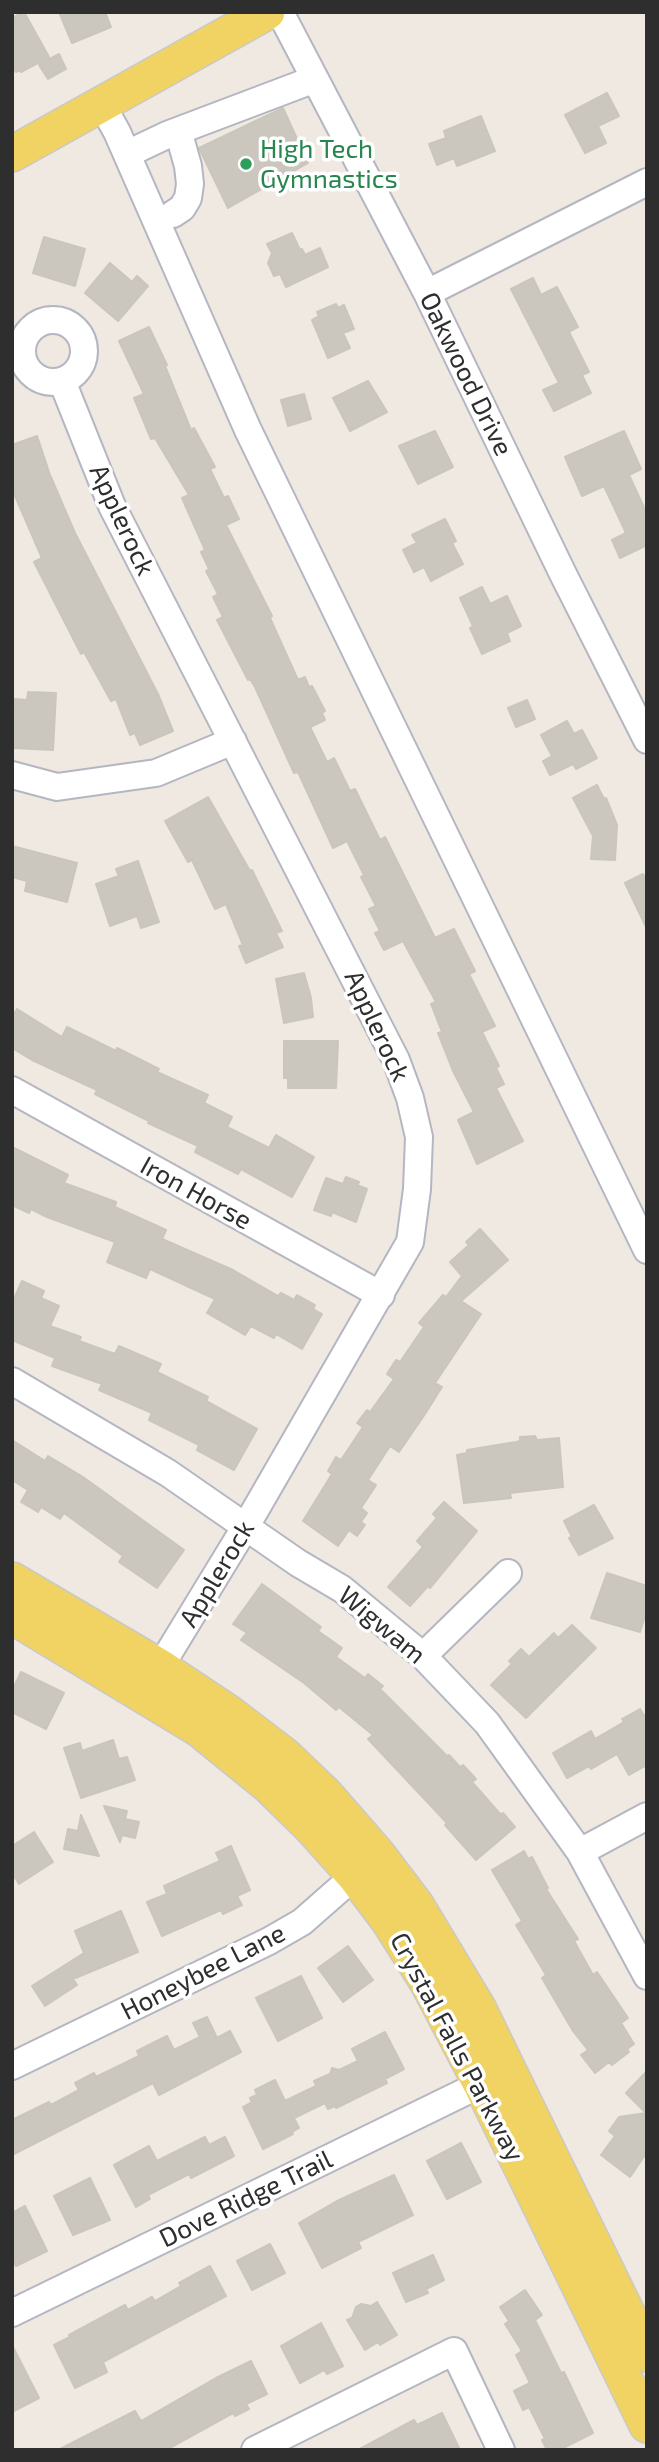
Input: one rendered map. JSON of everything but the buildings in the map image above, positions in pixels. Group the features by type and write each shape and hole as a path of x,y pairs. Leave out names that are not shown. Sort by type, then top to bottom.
{"main road":[{"path":"12,154 267,12"},
{"name":"Crystal Falls Parkway","path":"12,1580 160,1667 229,1713 284,1755 325,1794 366,1865 389,1921 428,1983 481,2084 647,2425"},
{"name":"Crystal Falls Parkway","path":"12,1616 198,1729 416,1905 478,2008 647,2354"}],"street":[{"name":"Oakwood Drive","path":"280,12 427,293 647,740"},
{"path":"127,154 175,132 315,79"},
{"path":"102,105 127,154 248,430 647,1250"},
{"path":"173,214 182,208 188,198 190,184 181,141 175,132"},
{"path":"427,293 647,181"},
{"name":"Applerock","path":"62,381 112,506 397,1059 419,1137 417,1189 410,1242 246,1526 160,1667"},
{"path":"12,775 57,788 156,773 233,741"},
{"name":"Iron Horse","path":"12,1090 381,1294"},
{"name":"Wigwam","path":"12,1381 168,1472 298,1563 342,1589 423,1656 487,1723 580,1852 647,1976"},
{"path":"423,1656 508,1573"},
{"path":"580,1852 647,1816"},
{"name":"Honeybee Lane","path":"12,2066 269,1941 302,1922 366,1865"},
{"name":"Dove Ridge Trail","path":"12,2313 481,2084"},
{"path":"255,2450 454,2351 501,2450"}],"place":[{"name":"High Tech Gymnastics","path":"246,164"}]}
